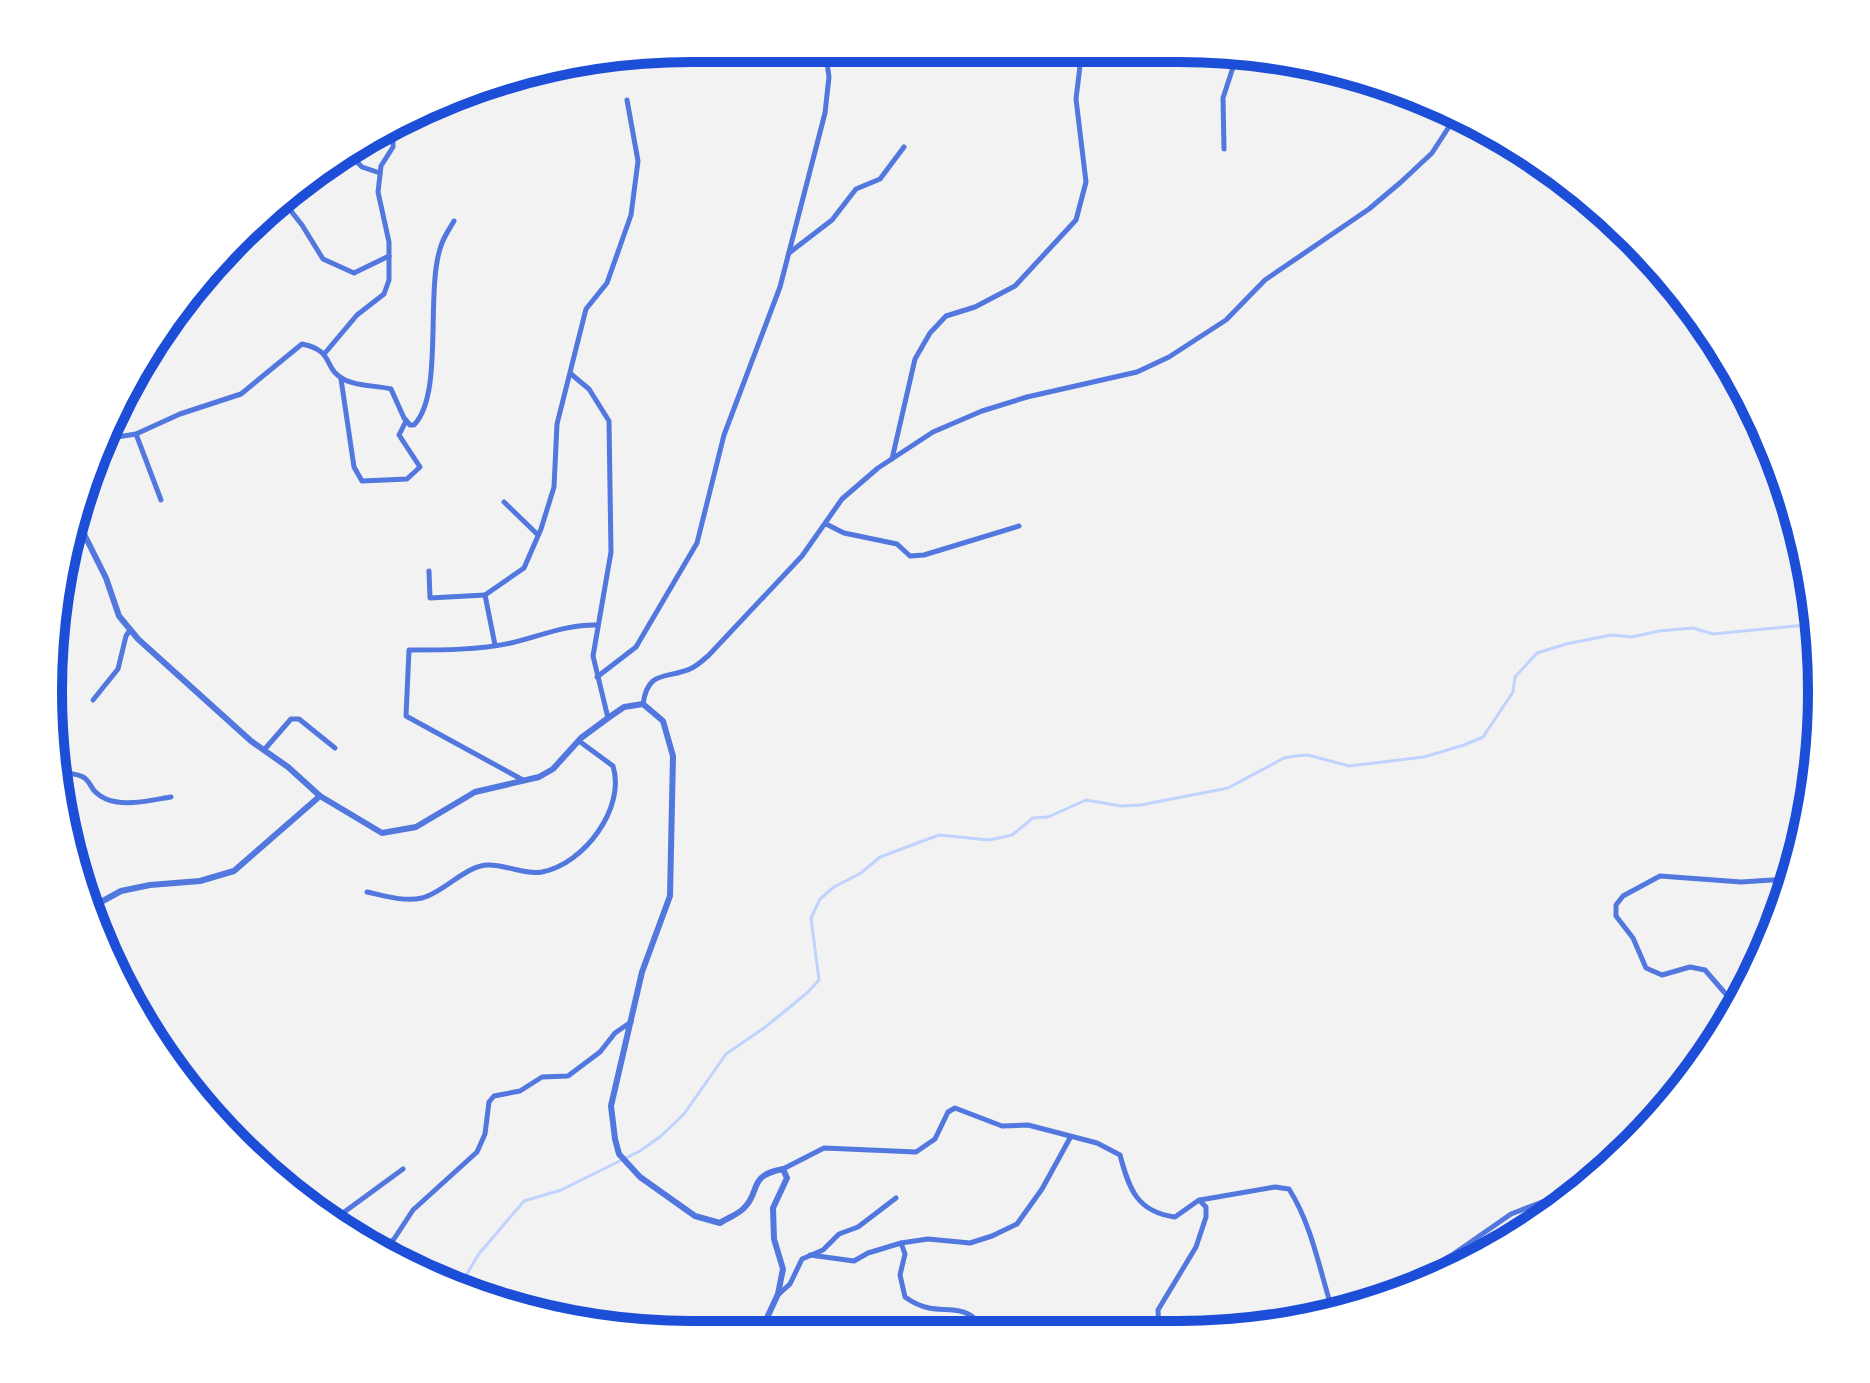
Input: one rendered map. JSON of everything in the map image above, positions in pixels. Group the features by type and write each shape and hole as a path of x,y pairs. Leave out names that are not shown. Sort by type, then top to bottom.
{"street":[{"path":"597,677 636,647 697,543 724,435 780,287 825,113 829,77 827,62"},
{"path":"892,459 915,359 930,333 946,316 975,307 1015,286 1076,220 1086,182 1076,99 1080,62"},
{"path":"1224,149 1223,98 1234,64"},
{"path":"429,571 430,598 485,595 524,568 538,535 554,487 557,424 586,309 607,283 631,215 638,161 627,100"},
{"path":"643,704 645,691 656,677 691,669 708,656 759,605 826,524 842,499 892,459 933,432 982,411 1027,397 1137,372 1169,357 1226,320 1265,280 1369,209 1432,153 1451,124"},
{"path":"325,353 357,315 384,294 389,280 389,242 378,192 381,166 393,147 393,138"},
{"path":"788,253 832,220 856,189 880,179 904,147"},
{"path":"354,161 380,173"},
{"path":"288,208 323,259 354,273 389,256"},
{"path":"116,437 136,434 180,414 241,394 302,344 316,346 325,353 334,372 341,378 391,389 406,421 414,425 419,420 427,397 430,377 431,324 441,244 454,221"},
{"path":"571,374 589,389 609,421 611,552 593,656 608,718"},
{"path":"341,378 354,467 362,481 407,479 420,467 399,435 406,421"},
{"path":"136,434 161,500"},
{"path":"504,502 538,535"},
{"path":"826,524 844,533 897,544 910,556 924,555 1019,526"},
{"path":"83,531 106,578 119,616 130,630 182,680 320,796 382,833 416,827 475,792 539,777 553,769 579,741 624,707 643,704 663,721 673,756 670,896 642,972 611,1106 619,1154 631,1170 695,1216 720,1223 745,1208 757,1180 824,1148 916,1152 935,1139 948,1112 955,1108 1002,1126 1028,1125 1097,1143 1120,1155 1139,1203 1158,1215 1175,1217 1199,1200 1275,1187 1289,1189 1298,1202 1329,1299"},
{"path":"485,595 495,645"},
{"path":"523,780 406,716 409,650 458,650 495,645 581,624 598,625"},
{"path":"93,700 118,669 130,630"},
{"path":"264,750 291,719 299,719 335,748"},
{"path":"367,892 404,899 424,898 456,878 486,865 539,873 563,866 586,848 608,814 616,789 613,766 579,741"},
{"path":"67,773 85,777 103,798 116,801 171,797"},
{"path":"98,902 121,891 200,881 234,871 320,796"},
{"path":"1729,997 1705,970 1690,967 1662,975 1646,968 1633,938 1616,916 1616,905 1623,896 1660,876 1741,882 1779,879"},
{"path":"390,1244 413,1210 477,1152 485,1134 489,1102 494,1096 520,1091 542,1077 568,1076 600,1052 615,1033 632,1021"},
{"path":"1678,1075 1693,1053"},
{"path":"1606,1153 1648,1111"},
{"path":"810,1255 854,1261 868,1253 901,1243 928,1239 970,1243 1017,1224 1042,1189 1070,1138"},
{"path":"341,1214 403,1169"},
{"path":"766,1321 778,1294 783,1269 774,1239 773,1208 787,1178 783,1169"},
{"path":"778,1294 790,1284 802,1259 823,1250 839,1234 858,1227 896,1198"},
{"path":"1428,1269 1511,1214 1551,1199"},
{"path":"1159,1321 1158,1310 1196,1247 1206,1217 1206,1207 1199,1200"},
{"path":"901,1243 905,1254 900,1275 905,1297 919,1306 965,1311 974,1321"}],"waterway":[{"path":"464,1278 478,1255 524,1201 561,1190 640,1151 661,1136 684,1114 726,1054 807,993 819,980 811,918 820,899 880,857 939,835 989,840 1012,835 1033,818 1048,817 1086,800 1121,806 1141,805 1228,788 1284,758 1308,755 1349,766 1424,757 1464,745 1483,737 1513,692 1515,677 1537,653 1566,644 1611,635 1632,637 1693,628 1713,634 1805,625"}]}
